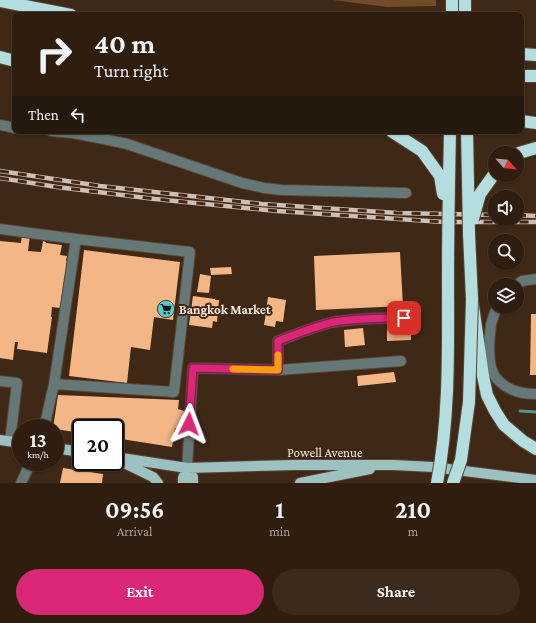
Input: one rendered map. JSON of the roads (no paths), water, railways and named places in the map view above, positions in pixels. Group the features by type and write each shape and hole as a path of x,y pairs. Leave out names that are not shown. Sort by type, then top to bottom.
{"highway":[{"path":"452,0 452,12"},
{"path":"465,0 465,12"},
{"path":"0,1 56,12"},
{"path":"0,49 12,51"},
{"path":"524,54 536,55"},
{"path":"0,57 12,60"},
{"path":"524,76 536,76"},
{"path":"524,122 536,123"},
{"path":"396,134 422,151 440,176 448,233"},
{"path":"437,483 442,460 446,408 450,134"},
{"path":"453,483 461,460 469,402 472,299 467,134"},
{"path":"524,152 536,148"},
{"path":"469,234 480,194 489,182"},
{"path":"472,299 483,376 490,403 499,418 510,431 522,442 536,449"}],"main road":[{"name":"Powell Avenue","path":"124,459 187,468 394,465 433,467 536,480"},
{"path":"124,462 153,477 158,483"},
{"path":"300,483 394,465"},
{"path":"183,483 183,478 187,468"},
{"path":"187,468 193,477 193,483"}],"lane":[{"path":"0,125 12,127"},
{"path":"78,134 127,144 231,179 264,188 282,190 406,194"},
{"path":"0,229 190,252 174,392 54,384"},
{"path":"46,419 54,384 76,239"},
{"path":"524,281 536,279"},
{"path":"495,314 491,324 490,342 490,359 493,372 498,381 506,387 525,394 536,394"},
{"path":"278,370 278,341 333,323 359,319 404,318"},
{"path":"177,367 278,370 401,361"},
{"path":"187,468 193,368"},
{"path":"0,381 17,383 5,441"},
{"path":"21,483 27,471"}],"waterway":[{"path":"520,411 536,412"}],"railway":[{"path":"0,171 100,186 262,204 397,213 488,215"},
{"path":"0,178 57,187 155,199 277,211 444,222 536,222"},
{"path":"524,215 536,216"}],"place":[{"name":"Bangkok Market","path":"166,309"}]}
